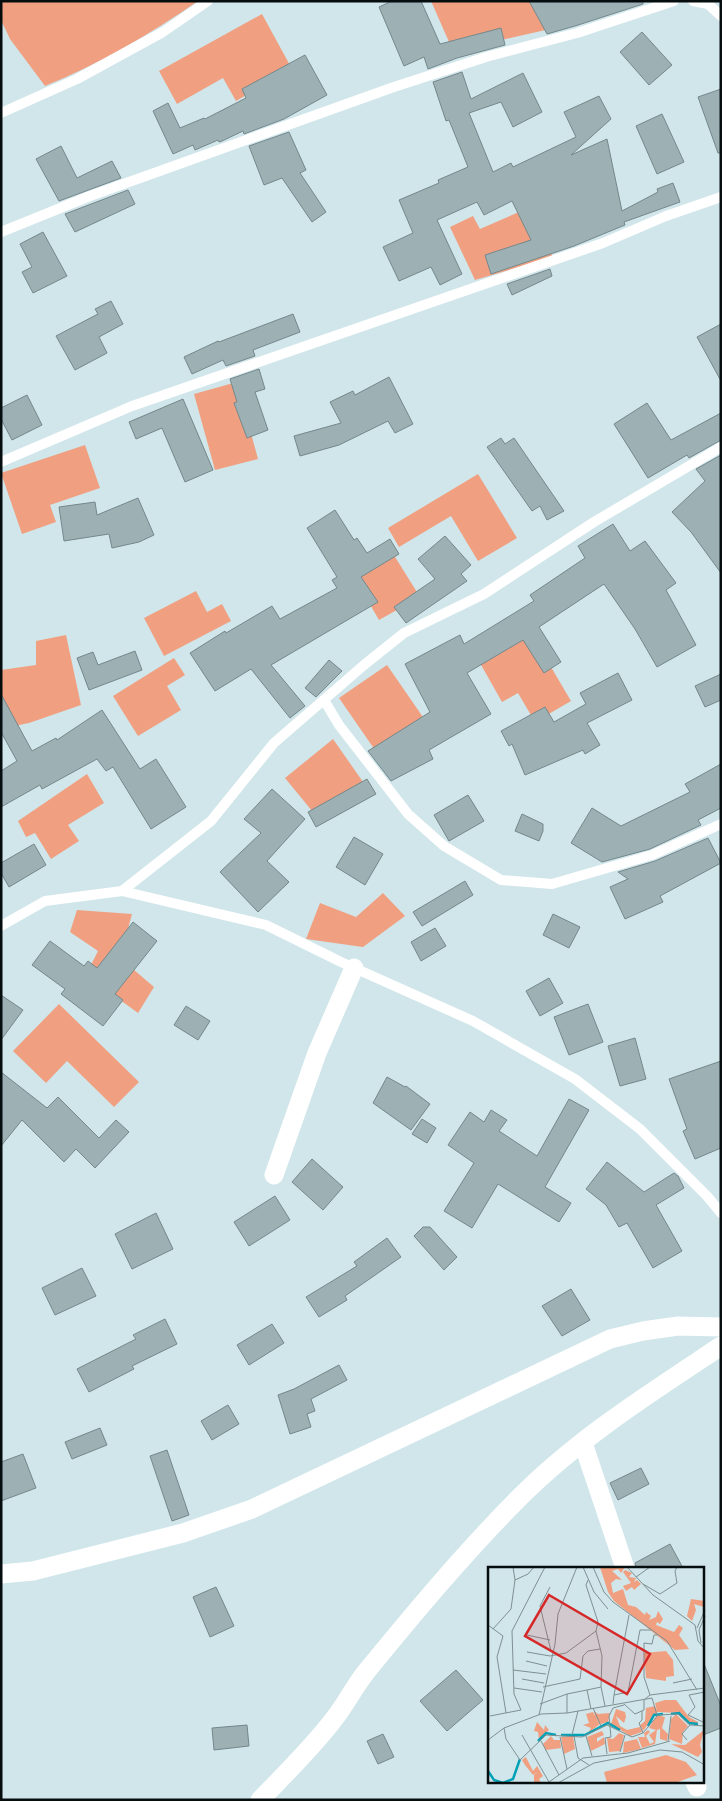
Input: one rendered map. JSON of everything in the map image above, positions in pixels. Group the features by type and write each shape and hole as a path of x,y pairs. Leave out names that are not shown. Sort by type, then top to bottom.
{"street":[{"path":"274,1175 317,1053 354,968"},
{"path":"1,1574 33,1571 183,1533 252,1510 610,1339 678,1326 721,1327"},
{"path":"260,1800 335,1718 364,1674 485,1534 522,1495 614,1418 721,1346"},
{"path":"583,1443 625,1567"}],"lane":[{"path":"1,113 86,75 163,32 208,1"},
{"path":"1,232 90,196 391,88 486,57 577,33 674,1"},
{"path":"693,1 708,4 721,16"},
{"path":"1,462 132,406 603,243 666,216 721,197"},
{"path":"122,891 211,821 274,743 404,634 484,594 594,522 721,447"},
{"path":"324,700 339,725 408,814 444,846 501,880 552,884 652,855 721,824"},
{"path":"1,926 44,901 122,891 266,925 354,968 473,1021 575,1079 640,1129 707,1196 721,1213"}],"shaded area":[{"path":"1,1 198,1 161,26 123,48 45,86 10,39 1,20"},
{"path":"431,1 559,1 550,29 453,51"},
{"path":"262,14 292,69 236,101 223,78 177,104 159,71"},
{"path":"528,208 553,257 475,280 450,227 473,216 480,229"},
{"path":"237,382 258,459 215,470 194,394"},
{"path":"85,445 100,488 50,505 56,522 22,534 1,473"},
{"path":"478,474 517,538 478,561 451,516 399,547 388,528"},
{"path":"392,552 420,597 379,620 353,575"},
{"path":"196,591 207,612 222,604 231,621 164,656 144,618"},
{"path":"531,633 571,701 535,722 518,693 502,702 480,663"},
{"path":"66,635 81,705 29,723 5,728 1,720 1,670 36,665 36,641"},
{"path":"174,658 185,675 167,686 181,710 138,736 113,696"},
{"path":"387,665 425,720 377,753 339,698"},
{"path":"333,739 368,789 317,817 285,778"},
{"path":"87,774 104,803 68,825 79,841 51,859 35,833 26,837 18,821"},
{"path":"383,893 405,916 363,947 306,939 320,903 356,917"},
{"path":"77,910 132,914 120,958 154,987 138,1013 86,975 98,951 70,932"},
{"path":"59,1004 139,1082 114,1107 67,1061 46,1083 13,1051"}],"building":[{"path":"392,1 421,1 440,44 501,28 505,45 457,58 428,69 424,57 404,66 379,7"},
{"path":"529,1 643,1 643,4 547,34"},
{"path":"642,32 672,65 649,85 620,52"},
{"path":"305,55 327,95 284,119 244,134 243,131 222,141 219,142 218,140 195,150 193,145 173,154 153,111 168,103 180,128 205,119 246,98 242,89"},
{"path":"462,72 471,99 523,73 542,112 513,127 501,102 469,113 493,172 511,163 513,167 576,137 564,112 599,96 611,119 571,155 607,139 622,211 658,192 657,189 673,183 680,202 624,222 625,225 574,246 491,274 485,255 531,240 512,201 484,215 477,202 437,220 462,274 440,285 431,267 399,281 383,247 413,233 399,200 439,183 438,180 468,167 449,120 446,121 433,82"},
{"path":"721,89 721,153 718,153 698,97"},
{"path":"662,114 684,162 657,174 636,126"},
{"path":"289,132 306,170 300,173 326,212 312,222 282,178 264,185 249,146"},
{"path":"61,146 77,178 112,161 121,178 59,201 36,159"},
{"path":"128,190 135,204 75,232 65,214"},
{"path":"43,232 67,276 33,293 22,272 32,267 20,244"},
{"path":"550,269 552,276 512,295 507,284"},
{"path":"111,301 123,324 99,337 107,353 75,370 56,336 98,314 95,309"},
{"path":"293,314 300,332 253,350 255,356 226,366 223,360 192,374 184,357 218,341"},
{"path":"721,324 721,381 697,337"},
{"path":"259,369 265,389 255,392 268,430 247,438 234,403 237,402 230,379"},
{"path":"389,377 413,424 395,433 388,421 339,445 300,456 294,436 341,423 330,402 353,391 355,395"},
{"path":"27,395 42,425 12,440 1,419 1,408"},
{"path":"183,399 213,470 185,482 162,428 136,439 129,422"},
{"path":"647,403 671,440 721,413 721,440 689,458 687,455 648,478 614,424"},
{"path":"501,438 505,444 514,438 564,511 547,520 540,506 532,511 487,447"},
{"path":"721,455 721,573 691,532 672,512 705,481 696,469"},
{"path":"138,498 154,535 139,542 112,548 109,534 64,541 59,507 95,502 97,515"},
{"path":"335,510 354,540 357,538 367,553 390,539 399,554 361,577 378,602 271,665 305,706 290,718 251,669 215,691 190,653 225,631 226,633 272,606 280,619 337,588 332,580 337,577 307,528"},
{"path":"613,524 630,551 645,541 676,583 666,590 696,645 657,667 635,629 604,584 539,627 561,662 544,673 523,640 467,673 491,714 429,750 433,759 391,781 368,751 430,712 405,664 460,635 464,644 534,601 530,595 585,558 578,546"},
{"path":"445,536 471,565 461,574 467,581 406,623 394,607 435,579 418,559"},
{"path":"135,651 142,670 89,690 77,658 93,652 98,665"},
{"path":"329,660 342,671 316,697 305,688"},
{"path":"618,673 632,700 587,723 600,745 585,754 583,750 525,775 512,744 509,746 501,731 545,707 554,722 586,704 580,693"},
{"path":"721,674 721,700 705,707 695,686"},
{"path":"1,694 32,751 56,738 57,740 102,710 140,769 156,759 186,807 151,829 113,767 106,771 97,759 42,789 40,785 1,807 1,771 17,761 1,732"},
{"path":"721,764 721,808 698,820 701,825 650,849 602,862 571,843 592,808 621,826 690,792 685,784"},
{"path":"367,779 376,794 316,827 308,812"},
{"path":"272,789 305,819 267,861 289,882 258,912 220,872 261,833 244,819"},
{"path":"468,795 484,821 449,841 434,815"},
{"path":"522,814 543,824 543,831 539,841 515,831"},
{"path":"354,837 383,854 365,885 336,867"},
{"path":"708,838 721,863 660,896 663,902 625,919 610,887 628,879 618,872 655,861"},
{"path":"34,844 46,865 9,887 1,873 1,863"},
{"path":"465,881 473,895 422,926 413,912"},
{"path":"553,914 580,927 569,948 543,935"},
{"path":"133,922 157,941 115,994 123,1000 103,1026 61,994 65,989 32,965 50,941 84,966 88,961 97,968"},
{"path":"435,928 446,946 421,961 411,942"},
{"path":"549,978 563,1003 540,1016 526,991"},
{"path":"1,995 23,1010 1,1040"},
{"path":"588,1004 603,1042 569,1055 554,1017"},
{"path":"186,1006 210,1021 198,1040 174,1025"},
{"path":"635,1038 646,1079 620,1086 608,1046"},
{"path":"721,1061 721,1148 695,1159 683,1131 687,1129 669,1079"},
{"path":"1,1072 47,1108 58,1097 99,1138 116,1120 129,1132 95,1168 76,1149 64,1162 22,1120 1,1146"},
{"path":"387,1077 406,1086 430,1104 411,1130 373,1103"},
{"path":"569,1099 589,1110 545,1187 571,1203 559,1222 498,1184 472,1228 444,1211 474,1163 448,1145 470,1112 484,1122 491,1110 507,1120 499,1131 537,1156"},
{"path":"422,1119 436,1128 427,1143 412,1134"},
{"path":"312,1159 343,1187 323,1210 292,1182"},
{"path":"607,1162 644,1192 674,1173 678,1176 684,1188 656,1205 682,1251 653,1268 627,1223 619,1227 606,1205 586,1189"},
{"path":"275,1196 290,1220 249,1246 234,1222"},
{"path":"156,1213 173,1249 132,1269 115,1234"},
{"path":"423,1227 430,1227 457,1257 444,1270 414,1236"},
{"path":"387,1238 401,1257 345,1296 347,1300 319,1317 306,1297 357,1266 354,1262"},
{"path":"82,1268 96,1296 55,1315 42,1288"},
{"path":"571,1289 590,1320 562,1336 542,1306"},
{"path":"165,1319 177,1344 132,1366 134,1369 89,1392 77,1369 136,1339 133,1335"},
{"path":"272,1324 284,1343 249,1365 237,1345"},
{"path":"339,1365 347,1380 311,1399 315,1411 307,1414 311,1427 290,1434 278,1395 294,1389"},
{"path":"228,1405 239,1424 212,1440 201,1421"},
{"path":"100,1428 107,1445 72,1459 65,1442"},
{"path":"167,1450 189,1515 172,1521 150,1456"},
{"path":"23,1454 36,1488 1,1501 1,1462"},
{"path":"641,1468 649,1484 618,1500 610,1483"},
{"path":"670,1544 682,1567 636,1567 635,1563"},
{"path":"216,1587 234,1626 210,1637 193,1597"},
{"path":"704,1664 721,1706 721,1728 704,1735"},
{"path":"456,1670 483,1700 447,1731 420,1701"},
{"path":"247,1725 249,1746 214,1750 212,1728"},
{"path":"383,1734 394,1757 378,1764 367,1741"}]}
